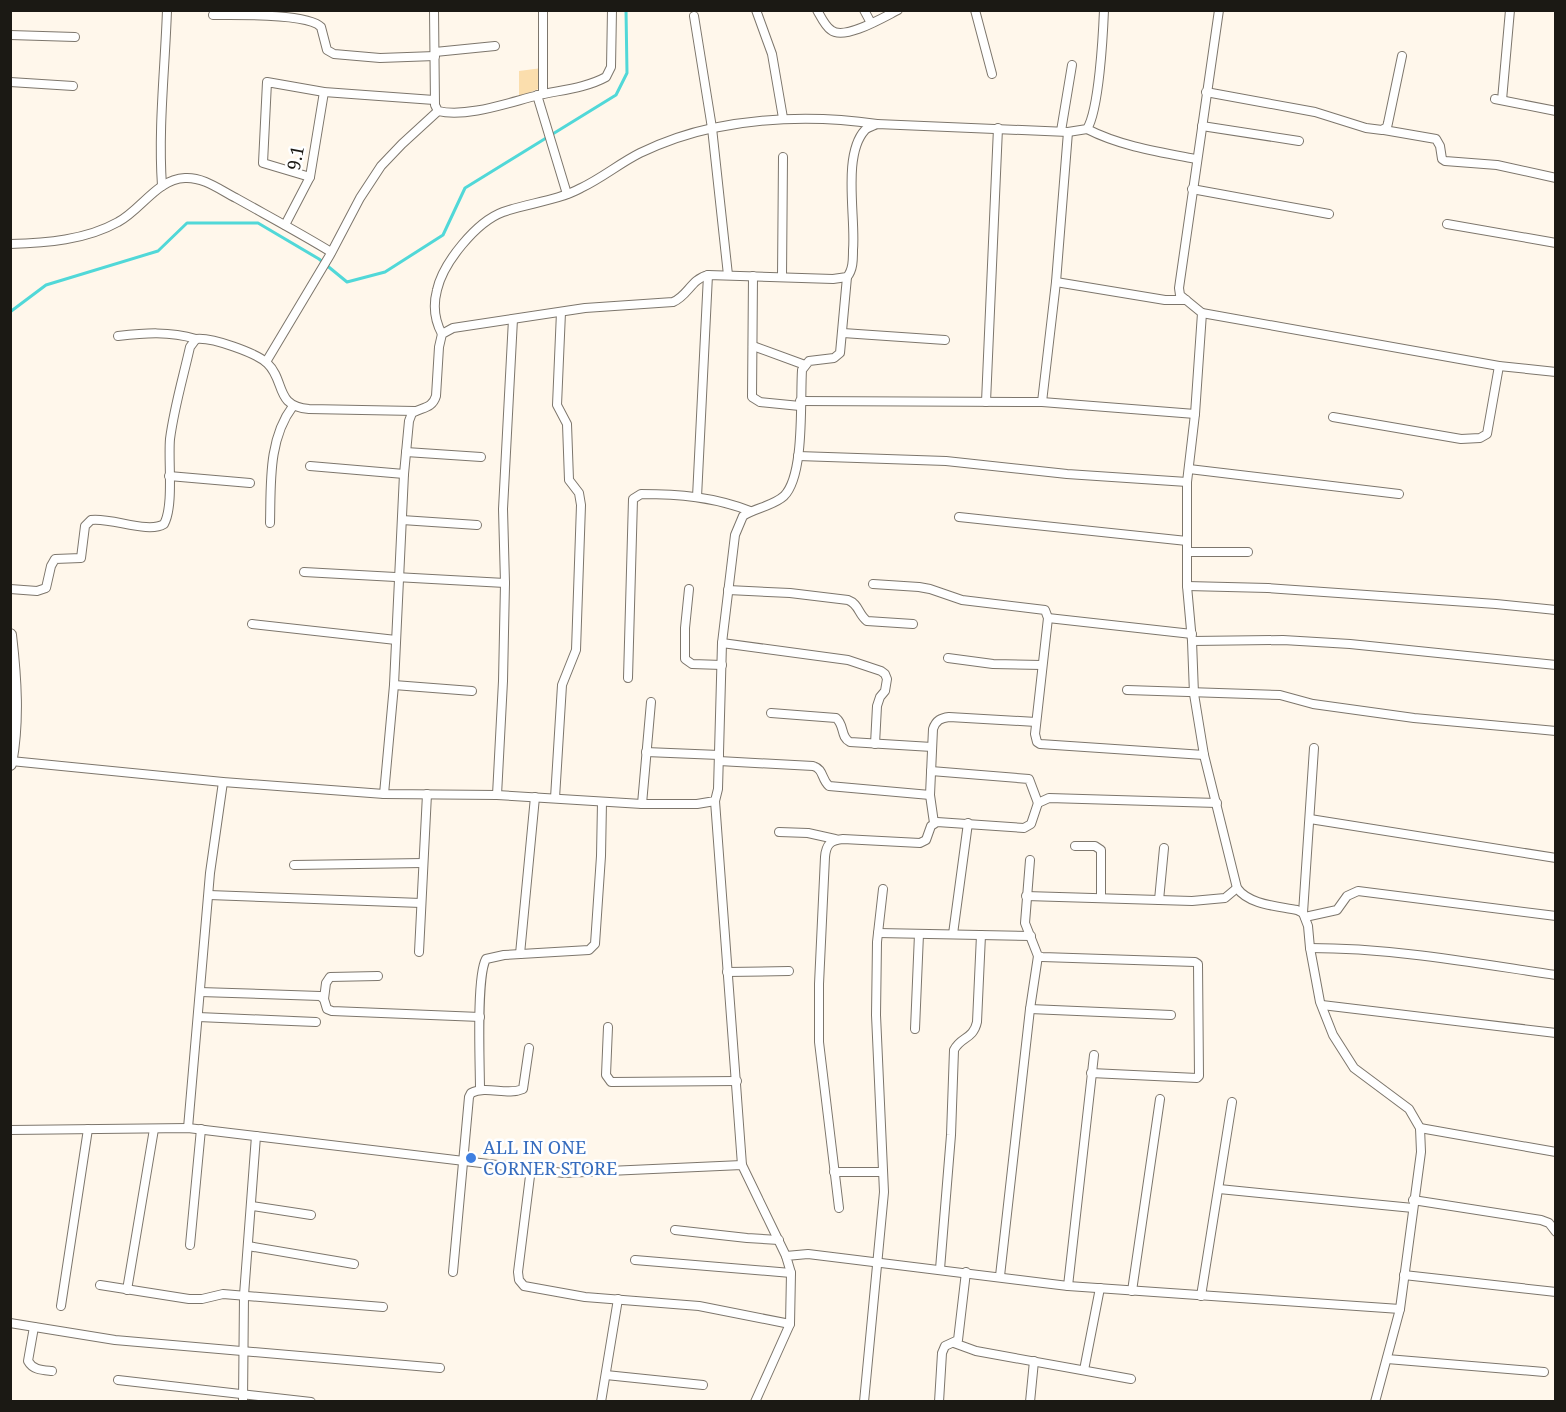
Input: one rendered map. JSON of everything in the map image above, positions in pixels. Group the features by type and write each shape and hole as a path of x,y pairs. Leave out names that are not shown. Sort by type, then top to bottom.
{"main road":[{"path":"10,635 15,707 15,739 11,763"}],"street":[{"path":"162,186 162,100 167,10"},
{"path":"434,10 434,100 438,111"},
{"path":"543,10 540,95 542,114 567,194"},
{"path":"266,362 331,253 360,198 381,166 402,144 438,111 470,111 602,79 610,73 612,10"},
{"path":"756,10 772,54 783,118"},
{"path":"817,10 829,29 833,32 846,33 898,10"},
{"path":"864,10 871,23"},
{"path":"975,10 992,74"},
{"path":"1087,129 1092,120 1104,10"},
{"path":"1219,10 1196,159 1179,288 1180,295 1202,313 1499,366 1556,372"},
{"path":"1510,10 1499,100 1556,111"},
{"path":"213,15 292,18 310,21 321,27 327,50 334,54 380,58 495,46"},
{"path":"694,16 712,128 728,275"},
{"path":"10,35 75,37"},
{"path":"1384,130 1388,123 1402,56"},
{"path":"1042,402 1056,282 1065,131 1072,65"},
{"path":"10,82 73,86"},
{"path":"310,177 263,163 267,82 324,92 434,100"},
{"name":"9.1","path":"285,225 310,177 324,92"},
{"path":"1206,92 1315,112 1366,128 1436,139 1440,146 1442,159 1445,161 1497,165 1556,178"},
{"path":"118,336 162,332 229,346 266,362 272,369 284,397 292,405 309,409 415,411 431,405 436,396 442,334 435,316 437,289 455,255 468,238 502,212 567,194 603,177 639,154 666,142 712,128 783,118 1065,131 1087,129 1123,142 1196,159"},
{"path":"755,1401 789,1324 791,1273 786,1256 742,1164 715,801 718,789 723,643 728,590 735,535 742,516 782,498 794,479 798,456 802,370 814,359 838,356 840,353 847,277 851,270 854,240 852,182 854,156 858,140 866,128 877,124"},
{"path":"1202,126 1299,141"},
{"path":"986,402 998,128"},
{"path":"782,277 783,157"},
{"path":"10,244 71,238 109,227 131,213 162,186 173,180 185,178 205,182 285,225 331,253"},
{"path":"1192,189 1329,214"},
{"path":"1447,224 1556,243"},
{"path":"442,334 453,328 561,312 612,305 673,302 685,295 698,278 708,275 833,279 847,277"},
{"path":"697,496 708,275"},
{"path":"753,276 752,397 760,402 800,404 1042,402 1195,414"},
{"path":"1056,282 1165,300 1186,300"},
{"path":"555,798 562,685 576,650 580,505 579,493 569,480 567,424 557,405 561,312"},
{"path":"1202,313 1195,414 1187,482 1187,586 1194,694 1204,754 1237,888 1250,900 1297,910 1304,915 1337,910 1351,892 1358,891 1556,916"},
{"path":"497,795 503,681 505,583 503,509 513,319"},
{"path":"843,333 945,340"},
{"path":"10,589 37,591 46,588 55,559 81,558 85,526 91,520 162,526 167,515 170,437 190,347 196,339"},
{"path":"753,346 805,365"},
{"path":"1333,417 1461,439 1480,438 1487,434 1499,366"},
{"path":"270,523 272,476 278,433 292,405"},
{"path":"384,794 394,685 404,474 409,421 415,411"},
{"path":"406,452 481,457"},
{"path":"798,456 946,461 1067,474 1187,482"},
{"path":"310,466 404,474"},
{"path":"1189,469 1399,494"},
{"path":"169,476 250,483"},
{"path":"628,678 633,499 641,494 697,496 750,511"},
{"path":"959,517 1187,541"},
{"path":"402,520 477,525"},
{"path":"1187,552 1248,552"},
{"path":"303,572 505,583"},
{"path":"873,584 919,587 962,600 1045,610 1048,618 1036,722 1037,742 1045,746 1204,754"},
{"path":"1187,586 1268,588 1556,610"},
{"path":"689,589 685,659 692,664 722,665"},
{"path":"728,590 790,592 848,600 854,603 862,618 867,621 913,624"},
{"path":"1048,618 1192,638 1339,643 1556,665"},
{"path":"252,624 396,640"},
{"path":"723,643 848,660 881,671 885,674 887,684 877,706 875,744"},
{"path":"948,657 993,664 1042,665"},
{"path":"394,685 472,691"},
{"path":"1127,690 1194,694 1280,695 1322,705 1414,718 1556,731"},
{"path":"642,804 651,702"},
{"path":"771,713 836,718 842,724 846,740 932,747"},
{"path":"778,832 808,833 835,839 920,843 927,840 934,823 930,795 935,723 940,718 970,717 1036,722"},
{"path":"1314,748 1304,915 1322,1005 1333,1035 1354,1068 1409,1109 1420,1128 1421,1152 1400,1309 1375,1401"},
{"path":"646,752 813,766 822,772 824,782 829,786 930,795"},
{"path":"11,763 384,794 497,795 642,804 697,804 715,801"},
{"path":"931,771 1029,779 1038,803 1028,827 934,823"},
{"path":"188,1128 208,895 223,782"},
{"path":"419,952 427,794"},
{"path":"520,954 536,797"},
{"path":"1038,803 1049,798 1216,803"},
{"path":"480,1090 480,1017 484,963 491,957 589,950 595,944 602,802"},
{"path":"1310,819 1556,858"},
{"path":"953,934 968,824"},
{"path":"835,839 826,848 825,857 819,1019 820,1060 839,1208"},
{"path":"1075,846 1095,846 1101,850 1101,898"},
{"path":"1159,900 1164,848"},
{"path":"1000,1276 1038,956 1026,928 1026,896 1030,860"},
{"path":"294,865 423,863"},
{"path":"1026,896 1215,900 1230,895 1237,888"},
{"path":"864,1401 884,1192 876,1015 878,933 883,889"},
{"path":"208,895 422,903"},
{"path":"878,933 1031,936"},
{"path":"915,1029 919,934"},
{"path":"940,1269 951,1136 954,1050 957,1043 975,1031 981,935"},
{"path":"1310,948 1390,951 1556,975"},
{"path":"1038,956 1195,962 1198,964 1199,1076 1197,1078 1091,1073"},
{"path":"727,972 789,971"},
{"path":"378,976 330,977 326,983 324,999 327,1008 332,1011 480,1017"},
{"path":"200,992 315,996 324,999"},
{"path":"1322,1005 1556,1033"},
{"path":"1030,1009 1171,1015"},
{"path":"198,1017 316,1022"},
{"path":"608,1027 606,1075 611,1082 737,1081"},
{"path":"453,1272 469,1097 471,1093 480,1090 517,1091 523,1089 528,1048"},
{"path":"1068,1286 1094,1055"},
{"path":"1132,1291 1160,1099"},
{"path":"1201,1296 1232,1102"},
{"path":"10,1130 188,1128 564,1173 742,1164"},
{"path":"1420,1128 1556,1152"},
{"path":"128,1290 154,1129"},
{"path":"61,1306 88,1130"},
{"path":"190,1245 201,1130"},
{"path":"243,1398 244,1295 256,1136"},
{"path":"531,1168 518,1272 520,1283 529,1288 585,1297 699,1306 789,1324"},
{"path":"834,1172 883,1172"},
{"path":"1219,1189 1413,1204 1541,1220 1549,1223 1556,1232"},
{"path":"252,1206 311,1215"},
{"path":"675,1230 778,1240"},
{"path":"248,1246 354,1264"},
{"path":"786,1256 808,1254 1068,1286 1400,1309"},
{"path":"635,1260 791,1273"},
{"path":"939,1401 942,1353 945,1346 958,1340 961,1330 966,1272"},
{"path":"1404,1275 1556,1292"},
{"path":"100,1286 189,1299 202,1299 223,1294 383,1307"},
{"path":"1084,1370 1100,1288"},
{"path":"602,1401 618,1299"},
{"path":"10,1323 115,1340 440,1368"},
{"path":"34,1327 28,1361 39,1370 52,1371"},
{"path":"954,1343 976,1351 1131,1379"},
{"path":"1387,1359 1544,1372"},
{"path":"1030,1401 1034,1361"},
{"path":"606,1375 703,1385"},
{"path":"118,1380 243,1398 311,1401"}],"shaded area":[{"path":"542,68 543,87 519,97 519,71"}],"waterway":[{"path":"10,312 46,285 158,251 187,223 258,223 319,259 347,282 385,272 443,235 465,188 616,95 627,73 626,10"}],"place":[{"name":"ALL IN ONE CORNER STORE","path":"471,1158"}]}
